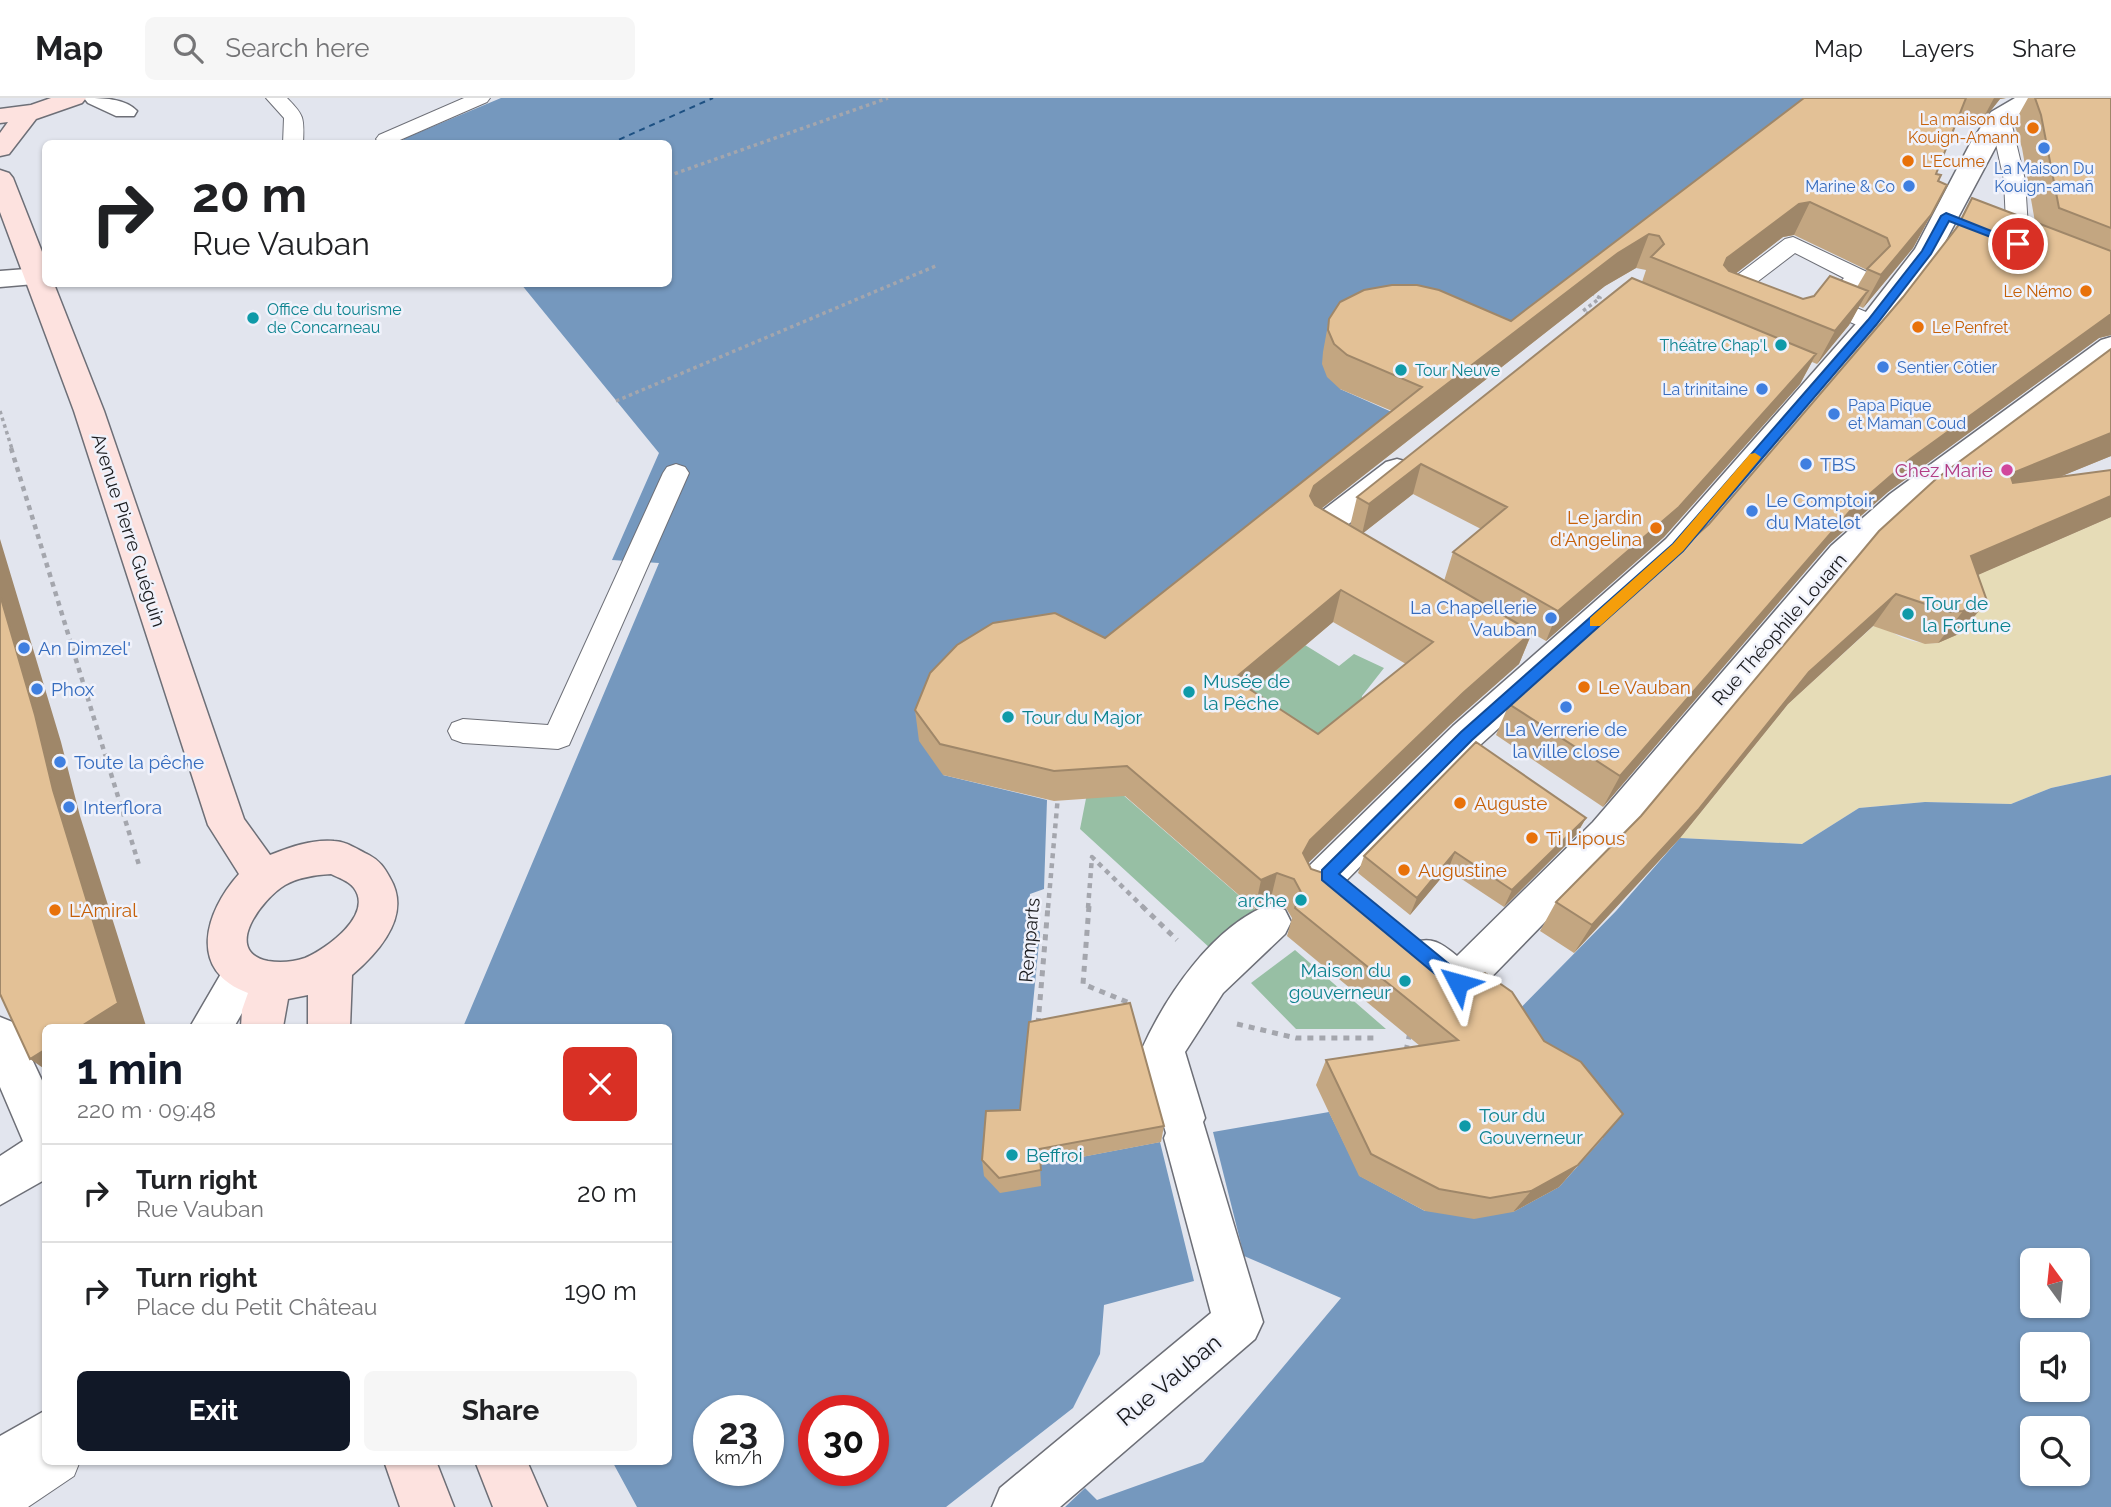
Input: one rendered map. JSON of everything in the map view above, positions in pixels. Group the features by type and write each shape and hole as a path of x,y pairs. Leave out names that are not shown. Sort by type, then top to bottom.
{"main road":[{"path":"0,116 29,113 74,98"},
{"path":"0,149 29,113"},
{"name":"Avenue Pierre Guéguin","path":"0,178 40,271"},
{"name":"Avenue Pierre Guéguin","path":"46,287 227,825 264,877"},
{"path":"336,856 364,867 378,887 377,915 361,943 332,967 302,979 259,977 231,958 226,939 230,917 244,896 264,877 287,865 313,858 336,856"},
{"path":"328,1024 332,967"},
{"path":"259,977 262,1024"},
{"path":"411,1465 427,1507"},
{"path":"503,1465 520,1507"}],"street":[{"path":"96,98 125,111"},
{"path":"1982,98 2006,112 2059,113"},
{"path":"1335,886 1537,656 1678,547 1808,374 1872,323 1927,251 1994,235 1983,142 2006,112 2038,98"},
{"path":"0,279 40,271"},
{"name":"Rue Théophile Louarn","path":"1398,933 1458,983 1590,822 1843,554 1901,502 2111,346"},
{"path":"1382,564 1322,528 1422,449"},
{"path":"1466,736 1499,758"},
{"path":"1163,1051 1181,1012 1211,974 1270,922"},
{"path":"214,1024 259,977"},
{"path":"0,1037 42,1133"},
{"name":"Rue Vauban","path":"1019,1507 1238,1321 1163,1051"},
{"path":"0,1182 42,1156"},
{"path":"0,1202 42,1177"},
{"path":"0,1465 42,1439"}],"lane":[{"path":"276,98 293,117 293,140"},
{"path":"386,139 480,98"},
{"path":"1994,235 2019,215 2006,112"},
{"path":"1761,312 1723,297 1793,244 1859,277 1830,305"},
{"path":"1808,297 1872,323"},
{"path":"463,731 558,737 676,473"},
{"path":"0,1500 53,1465"}],"path":[{"path":"672,175 888,98"},
{"path":"616,401 938,265"},
{"path":"1591,315 1583,311 1600,298 1591,293 1601,284"},
{"path":"0,411 139,865"},
{"name":"Remparts","path":"1037,1035 1059,789"},
{"path":"1163,1051 1135,1006 1083,984 1092,857 1211,974"},
{"path":"1181,1012 1296,1038 1374,1038"},
{"path":"1403,1022 1419,1033"},
{"path":"1404,1064 1410,1028"}],"green space":[{"path":"1305,645 1339,666 1354,654 1384,668 1362,696 1361,723 1310,765 1229,710"},
{"path":"1092,768 1258,912 1211,949 1080,829"},
{"path":"1295,950 1386,1029 1296,1029 1251,983"}],"sand":[{"path":"2111,517 2111,775 2051,788 2011,804 1925,802 1859,808 1802,844 1680,838 1788,704 1878,622 1906,639 1921,643 1938,643 1933,594"}],"water":[{"path":"501,98 1831,98 1500,354 1340,389 1412,421 943,775 1047,800 1044,889 1030,894 1027,922 1040,932 1021,1127 1039,1165 1160,1142 1194,1281 1104,1305 1100,1354 1073,1408 946,1507 637,1507 614,1465 672,1465 672,1024 464,1024 659,563 612,560 659,453 523,287 672,287 672,140 403,139"},
{"path":"2111,775 2111,1507 1065,1507 1085,1488 1097,1500 1203,1462 1341,1298 1244,1256 1213,1132 1329,1112 1360,1176 1425,1211 1513,1212 1559,1187 1603,1138 1502,1027 1616,911 1680,838 1802,844 1859,808 1925,802 2011,804 2051,788"}],"building":[{"path":"1804,98 1966,98 1936,174 1941,175 1938,181 1947,185 1931,215 1881,275 1867,269 1890,246 1887,238 1810,202 1799,204 1727,258 1724,265 1729,271 1803,299 1814,296 1830,276 1868,291 1835,331 1651,257 1664,244 1659,236 1649,234 1618,253 1314,486 1310,496 1315,505 1532,632 1463,693 1310,840 1303,853 1311,869 1326,874 1334,871 1455,971 1471,978 1485,973 1512,992 1544,1041 1581,1062 1623,1114 1578,1165 1531,1191 1490,1198 1439,1189 1371,1154 1326,1060 1458,1040 1295,908 1301,892 1294,879 1277,873 1261,880 1127,766 1054,771 940,744 915,710 930,673 957,645 993,623 1055,613 1105,638 1422,387 1347,355 1334,344 1328,330 1329,319 1340,302 1364,290 1392,285 1417,285 1439,290 1511,321","holes":["1341,590 1433,642 1318,734 1234,679"]},
{"path":"2035,98 2111,98 2111,228 2059,208 2041,115"},
{"path":"1972,198 2111,251 2111,314 1910,459 1850,511 1620,776 1509,704 1709,524 1903,297 1958,226"},
{"path":"1632,278 1816,354 1679,507 1558,611 1453,552 1507,507 1421,464 1369,504 1357,497"},
{"path":"2111,349 2111,433 2010,474 2013,483 2111,470 2111,496 1971,556 1987,601 1963,611 1949,612 1896,594 1809,672 1699,809 1592,925 1556,902 1641,816 1879,531 1936,479"},
{"path":"0,595 35,715 53,790 118,1003 85,1024 42,1024 42,1052 30,1059 0,994"},
{"path":"1476,742 1586,818 1512,890 1455,852 1417,898 1364,856"},
{"path":"1130,1003 1164,1126 1039,1149 1041,1170 999,1178 982,1160 986,1111 1020,1110 1029,1022"}],"ferry route":[{"path":"618,140 713,98"}],"slow traffic":[{"path":"1595,622 1678,547 1755,457"}],"place":[{"name":"La maison du Kouign-Amann","path":"2033,128"},
{"name":"La Maison Du Kouign-amañ","path":"2044,148"},
{"name":"L'Ecume","path":"1908,161"},
{"name":"Marine & Co","path":"1909,186"},
{"name":"Le Némo","path":"2086,291"},
{"name":"Office du tourisme de Concarneau","path":"253,318"},
{"name":"Le Penfret","path":"1918,327"},
{"name":"Théâtre Chap'l","path":"1781,345"},
{"name":"Sentier Côtier","path":"1883,367"},
{"name":"Tour Neuve","path":"1401,370"},
{"name":"La trinitaine","path":"1762,389"},
{"name":"Papa Pique et Maman Coud","path":"1834,414"},
{"name":"TBS","path":"1806,464"},
{"name":"Chez Marie","path":"2007,470"},
{"name":"Le Comptoir du Matelot","path":"1752,511"},
{"name":"Le jardin d'Angelina","path":"1656,528"},
{"name":"Tour de la Fortune","path":"1908,614"},
{"name":"La Chapellerie Vauban","path":"1551,618"},
{"name":"An Dimzel'","path":"24,648"},
{"name":"Le Vauban","path":"1584,687"},
{"name":"Phox","path":"37,689"},
{"name":"Musée de la Pêche","path":"1189,692"},
{"name":"La Verrerie de la ville close","path":"1566,707"},
{"name":"Tour du Major","path":"1008,717"},
{"name":"Toute la pêche","path":"60,762"},
{"name":"Auguste","path":"1460,803"},
{"name":"Interflora","path":"69,807"},
{"name":"Ti Lipous","path":"1532,838"},
{"name":"Augustine","path":"1404,870"},
{"name":"arche","path":"1301,900"},
{"name":"L'Amiral","path":"55,910"},
{"name":"Maison du gouverneur","path":"1405,981"},
{"name":"Tour du Gouverneur","path":"1465,1126"},
{"name":"Beffroi","path":"1012,1155"}],"route":[{"path":"1458,983 1328,875 1466,736 1678,547 1820,379 1872,323 1927,251 1946,216 2018,244"}]}
